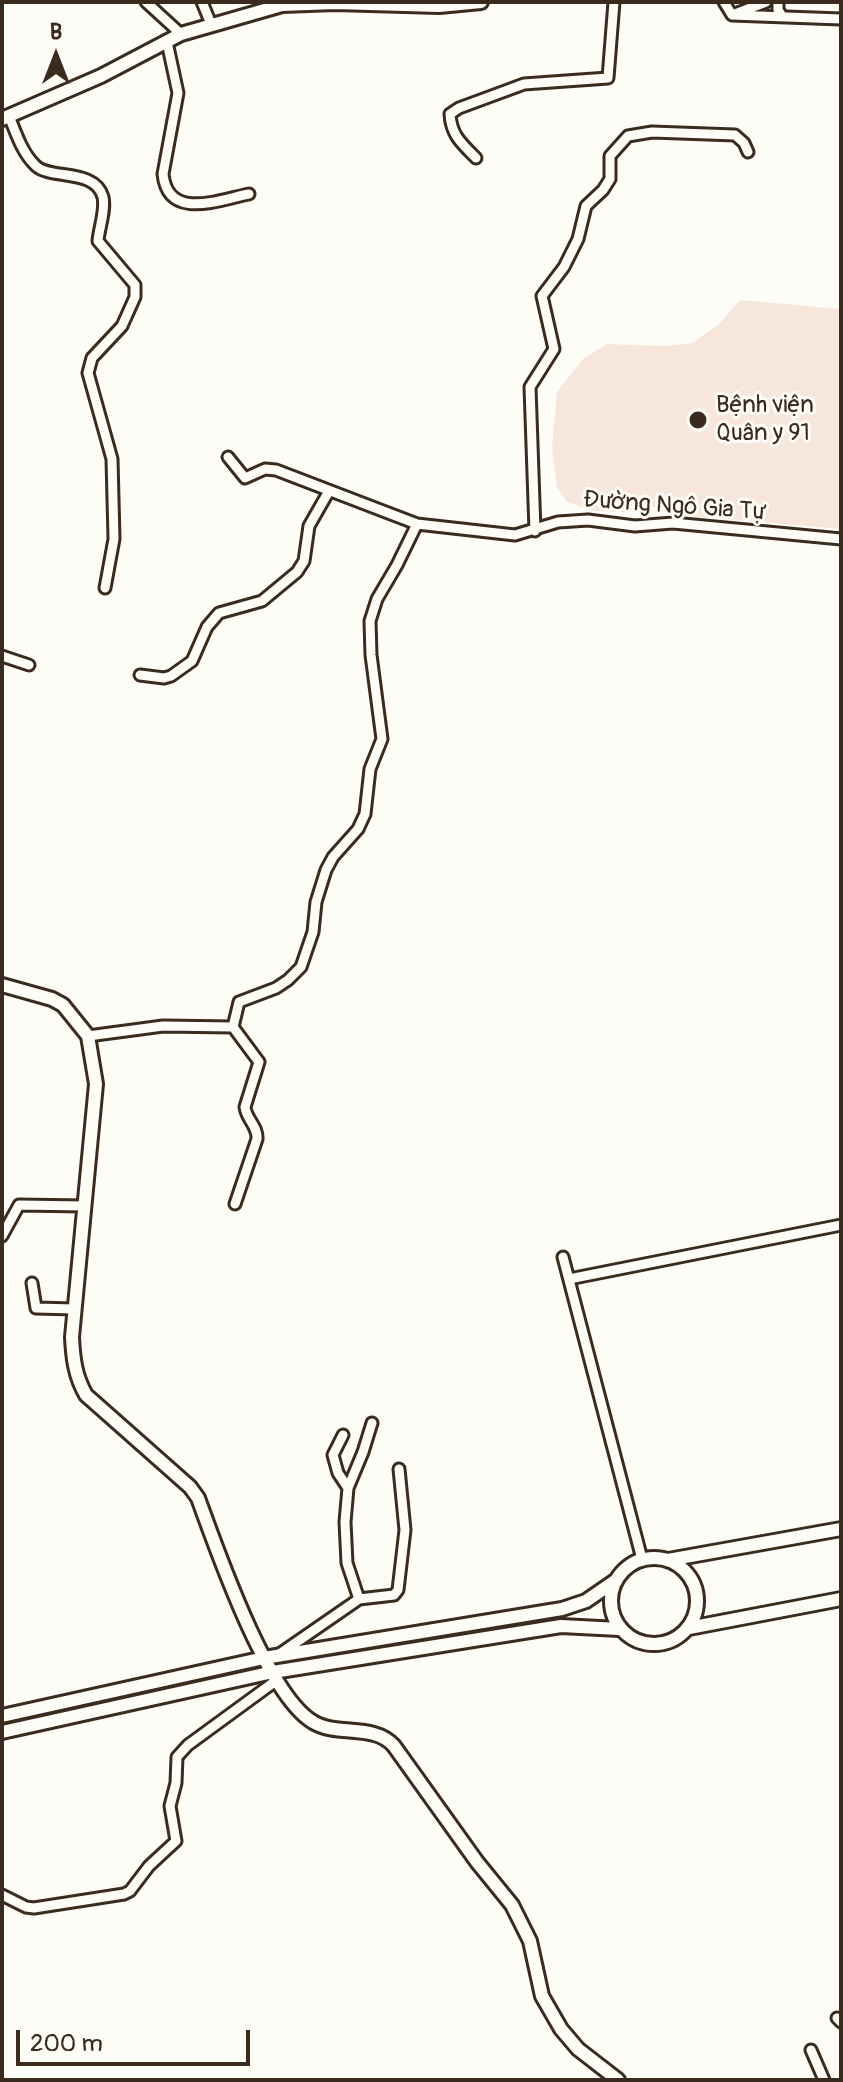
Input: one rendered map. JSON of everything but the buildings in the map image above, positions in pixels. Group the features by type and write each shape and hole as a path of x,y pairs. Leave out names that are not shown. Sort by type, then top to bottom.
{"street":[{"path":"146,2 181,34"},
{"path":"202,2 211,24"},
{"path":"105,588 114,539 112,459 88,373 92,358 122,326 135,297 135,285 98,241 103,201 99,190 82,177 46,171 36,166 6,118 101,76 181,34 282,5 415,6 481,2"},
{"path":"476,158 458,141 450,114 524,84 608,78 614,2"},
{"path":"724,2 732,15"},
{"path":"732,15 766,2"},
{"path":"778,2 782,16"},
{"path":"732,15 841,19"},
{"path":"167,42 178,93 163,174 164,186 170,196 192,204 249,194"},
{"path":"535,531 530,387 554,349 542,296 564,267 578,239 586,206 610,179 610,156 628,136 652,132 735,135 748,152"},
{"name":"Đường Ngô Gia Tự","path":"228,457 245,478 270,468 417,524 515,535 558,522 588,520 635,526 664,523 841,539"},
{"path":"140,675 171,676 192,661 207,627 219,613 262,601 297,572 304,561 309,526 329,491"},
{"path":"233,1027 239,1002 292,977 304,962 313,932 316,902 329,862 358,829 365,814 370,769 382,739 371,655 370,621 377,599 417,524"},
{"path":"2,656 29,665"},
{"path":"2,985 63,1005 88,1036 96,1084 72,1337 74,1366 82,1388 86,1395 190,1487 198,1498 270,1658 275,1676 300,1712 312,1722 325,1727 378,1735 394,1746 477,1862 512,1905 530,1941 542,1996 561,2029 578,2049 618,2080"},
{"path":"88,1036 163,1026 233,1027"},
{"path":"233,1027 259,1062 245,1107 257,1139 235,1204"},
{"path":"2,1236 19,1205 85,1206"},
{"path":"569,1279 841,1225"},
{"path":"563,1257 642,1559"},
{"path":"32,1283 36,1308 74,1309"},
{"path":"359,1599 346,1555 344,1532 348,1488 372,1423"},
{"path":"343,1435 333,1455 338,1473 348,1488"},
{"path":"270,1658 359,1599 394,1595 398,1590 405,1530 399,1469"},
{"path":"2,1716 270,1658 562,1609 586,1601 615,1581 626,1567 642,1559 668,1560 841,1529"},
{"path":"668,1560 680,1566 696,1588 698,1602 689,1628"},
{"path":"615,1581 610,1597 611,1614 619,1629 629,1638 654,1645 667,1643 689,1628 841,1599"},
{"path":"2,1732 275,1676 561,1626 619,1629"},
{"path":"2,1895 34,1908 130,1891 144,1871 176,1841 170,1806 176,1783 177,1757 275,1676"},
{"path":"811,2050 824,2080"}],"shaded area":[{"name":"Bệnh viện Quân y 91","path":"740,300 841,309 841,529 689,516 665,508 644,506 627,512 595,511 567,502 557,487 552,447 557,392 583,359 607,344 665,346 692,343 718,325"}],"place":[{"name":"Bệnh viện Quân y 91","path":"698,420"}]}
